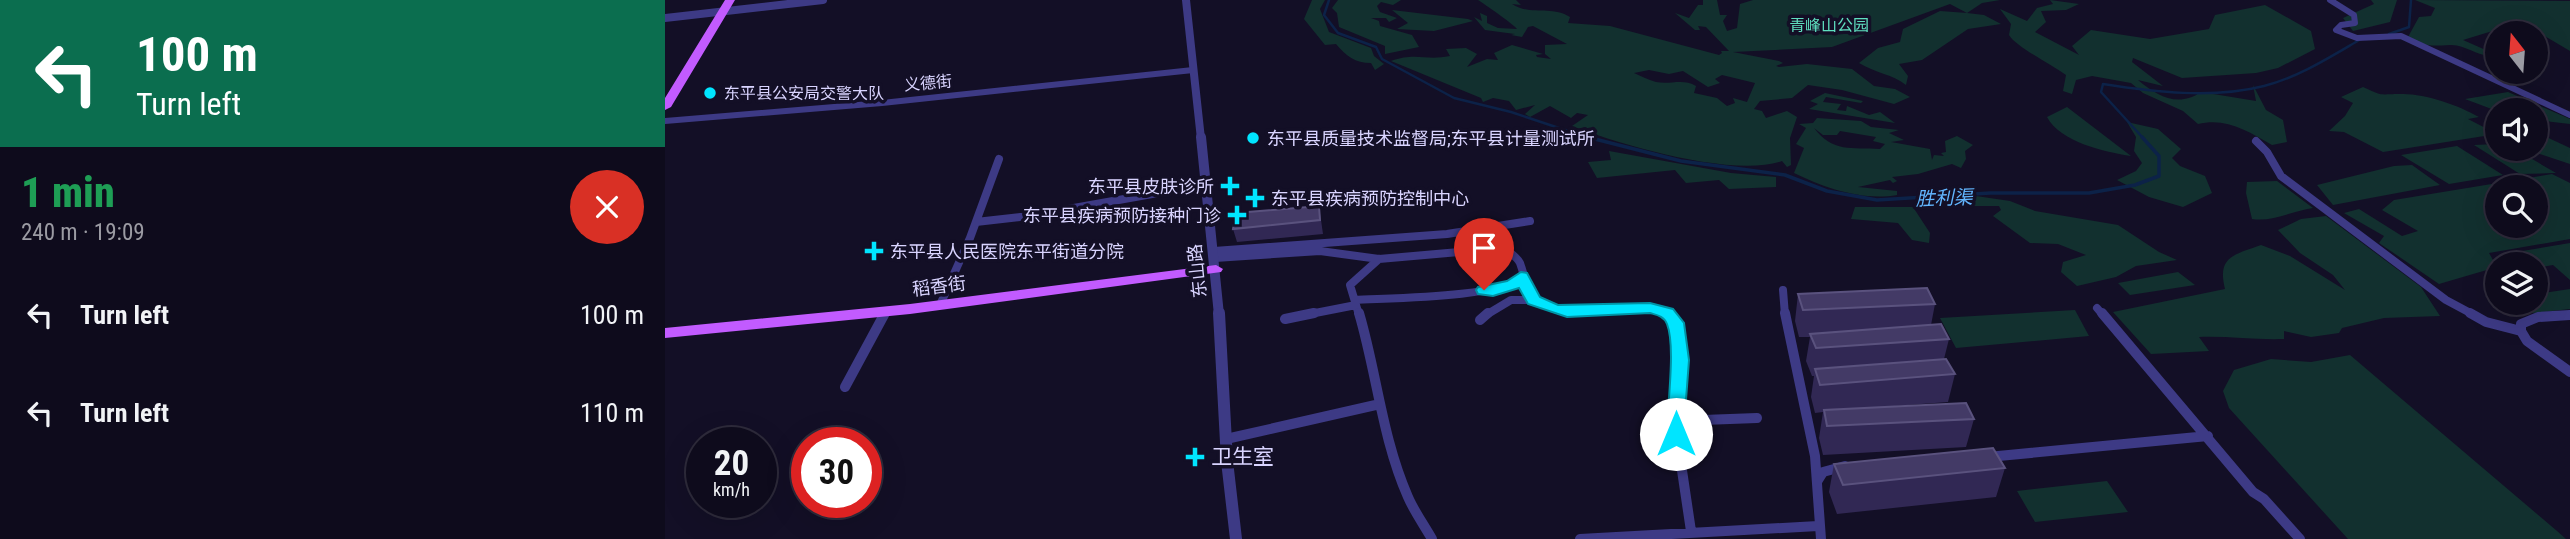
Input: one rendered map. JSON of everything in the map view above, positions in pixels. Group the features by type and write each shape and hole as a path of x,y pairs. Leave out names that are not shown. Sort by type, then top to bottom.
{"main road":[{"path":"665,107 670,93 730,0"},
{"name":"稻香街","path":"665,333 940,306 1215,260"}],"street":[{"path":"665,18 823,0"},
{"name":"东山路","path":"1186,0 1215,260 1226,439 1236,539"},
{"path":"2330,0 2354,15 2355,23 2341,24 2336,30 2359,38 2401,36 2570,115"},
{"name":"义德街","path":"665,121 882,103 1193,70"},
{"path":"2256,141 2267,152 2283,179 2439,296 2486,322 2521,331"},
{"path":"940,306 976,222 999,159"},
{"path":"976,222 1029,216 1169,191"},
{"path":"1215,260 1530,221"},
{"path":"1215,260 1331,252 1368,255 1380,259 1505,248 1519,261 1521,276 1534,300"},
{"path":"1380,259 1350,285 1371,355 1380,404 1408,497 1432,539"},
{"path":"1285,319 1356,303 1493,291 1516,283 1521,276"},
{"path":"1580,539 1691,531 1819,533 1818,480 1783,319 1783,290"},
{"path":"1480,320 1504,300 1521,298 1567,312 1650,308 1667,313 1676,323 1680,360 1676,421 1691,531"},
{"path":"2097,308 2253,492 2263,499 2300,539"},
{"path":"845,387 886,312"},
{"path":"2570,315 2528,320 2521,324 2521,331 2528,341 2570,372"},
{"path":"1226,439 1380,404"},
{"path":"1676,421 1757,418"},
{"path":"1974,458 2208,436"},
{"path":"1818,480 1826,470 1855,464"}],"green space":[{"path":"1312,0 1325,0 1320,9 1329,32 1371,48 1374,56 1384,64 1375,70 1371,63 1351,58 1336,44 1325,45 1304,19"},
{"path":"1338,0 1401,0 1393,5 1381,2 1377,6 1380,12 1397,18 1389,22 1386,18 1371,18 1379,21 1380,26 1412,35 1419,47 1385,54 1385,46 1339,27 1337,13 1332,8"},
{"name":"青峰山公园","path":"1478,0 1516,0 1521,5 1512,4 1519,8 1563,13 1570,17 1568,23 1610,26 1719,55 1721,51 1729,51 1706,27 1698,26 1700,30 1695,30 1675,13 1689,18 1698,5 1703,5 1703,0 1717,0 1720,15 1727,15 1723,21 1727,31 1737,28 1740,4 1753,0 2000,0 1982,3 1967,13 1950,4 1832,47 1733,52 1779,61 1783,63 1776,66 1779,67 1807,64 1852,69 1874,86 1895,89 1910,97 1894,104 1842,90 1808,85 1792,98 1760,101 1754,109 1762,111 1766,118 1787,111 1797,117 1790,138 1791,165 1787,167 1782,161 1761,165 1735,165 1647,150 1572,126 1588,115 1577,113 1571,118 1550,106 1530,117 1525,114 1535,105 1516,110 1509,101 1493,98 1483,102 1481,98 1391,61 1407,57 1450,56 1446,49 1466,48 1477,54 1467,67 1487,59 1498,60 1494,53 1512,45 1543,54 1536,55 1537,57 1551,59 1545,54 1545,45 1567,44 1533,26 1528,27 1522,37 1485,30 1474,17 1482,21 1480,13 1487,16 1487,23 1498,28 1517,29","holes":["1649,70 1669,74 1683,71 1708,87 1720,83 1715,79 1722,75 1755,83 1747,102 1733,98 1735,103 1727,106 1717,98 1694,93 1696,86 1691,84 1656,82 1634,73"]},
{"path":"2050,0 2079,4 2066,10 2041,11 2046,22 2035,32 2079,55 2072,46 2091,30 2150,39 2209,29 2215,15 2265,5 2311,31 2315,49 2278,68 2256,73 2182,78 2133,58 2132,62 2163,86 2138,80 2168,98 2184,99 2201,92 2256,101 2253,85 2266,110 2283,120 2287,142 2272,145 2245,130 2218,122 2198,124 2183,111 2143,93 2131,83 2092,76 2076,80 2072,94 2063,91 2066,75 2013,40 2009,35 2011,24 2000,9 2027,21 2037,8 2053,4"},
{"path":"2371,0 2397,0 2390,22 2353,31 2343,18 2374,4"},
{"path":"2415,0 2570,1 2570,51 2548,38 2548,21 2485,21 2485,33 2463,40 2485,50 2485,55 2456,45 2433,46 2408,37 2419,17 2431,16 2435,8"},
{"path":"1392,10 1473,21 1434,31 1397,29 1408,23"},
{"path":"1940,11 1984,15 2001,24 1968,29 1922,60 1899,64 1908,76 1906,85 1859,63 1878,48 1900,42 1903,29"},
{"path":"2363,87 2381,94 2420,95 2451,104 2479,117 2468,119 2485,128 2485,136 2383,152 2344,132 2329,131 2345,116 2353,103 2341,97"},
{"path":"2508,92 2522,98 2485,98 2485,106 2465,99"},
{"path":"1825,93 1863,101 1861,103 1826,97 1823,102 1841,104 1837,110 1846,111 1847,106 1869,115 1880,112 1895,123 1809,109 1818,104 1810,101"},
{"path":"2067,107 2131,156 2084,144 2062,133 2047,117"},
{"path":"2548,109 2570,119 2570,124 2548,121"},
{"path":"1817,118 1861,121 1871,127 1899,130 1889,133 1904,140 1891,142 1930,149 1932,160 1934,155 1944,156 1941,153 1946,152 1945,141 1957,136 1973,145 1965,151 1966,159 1961,168 1952,164 1918,174 1892,177 1897,181 1893,183 1890,180 1858,187 1897,191 1897,195 1857,195 1818,184 1794,173 1804,148 1796,144 1806,128 1799,124 1813,123","holes":["1814,128 1823,135 1837,135 1840,131 1876,137 1873,141 1885,144 1880,149 1843,147 1828,142"]},
{"path":"2127,122 2158,129 2181,149 2172,158 2180,166 2205,176 2212,193 2183,207 2149,197 2117,180 2136,171 2142,163 2134,151 2136,137"},
{"path":"2548,138 2570,148 2570,164 2548,157"},
{"path":"2474,145 2485,145 2485,152"},
{"path":"2457,146 2503,175 2485,175 2485,178 2449,184 2401,155"},
{"path":"1609,151 1731,173 1776,177 1776,187 1729,189 1719,180 1686,183 1675,170 1597,178 1588,162 1611,160"},
{"path":"2499,161 2536,161 2556,173 2520,174"},
{"path":"2412,165 2440,185 2333,205 2317,185 2394,166"},
{"path":"2552,174 2570,183 2570,239 2485,252 2485,271 2439,284 2379,243 2384,236 2344,213 2359,209 2402,236 2418,231 2382,210 2394,200 2485,185 2485,238 2548,238 2546,175"},
{"path":"2277,181 2313,208 2275,218 2252,219 2246,193 2247,182"},
{"path":"1976,196 2010,201 2035,211 2118,225 2159,252 2177,260 2136,266 2116,277 2077,286 2061,272 2063,262 2086,255 2058,244 2030,243 1993,216 2001,210 1999,206 1973,206 1959,197"},
{"path":"1855,207 1913,207 1930,233 1929,243 1912,240 1898,223 1851,219"},
{"path":"2326,216 2421,287 2440,316 2384,318 2342,328 2339,333 2311,337 2284,331 2284,339 2199,337 2209,351 2151,354 2113,312 2225,289 2223,270 2229,259 2261,245 2290,256 2345,290 2333,275 2300,253 2278,230 2301,219"},
{"path":"2570,243 2570,280 2553,265 2548,266 2548,252 2516,252"},
{"path":"2178,272 2195,285 2130,295 2118,283"},
{"path":"2570,289 2570,309 2548,311 2548,292"},
{"path":"2075,310 2089,336 1956,348 1940,318"},
{"path":"2350,355 2566,539 2348,539 2229,408 2223,391 2234,370 2271,359 2311,362"},
{"path":"2107,481 2128,512 2035,522 2017,491"}],"building":[{"path":"1319,206 1320,220 1233,229 1236,213"},
{"path":"1927,288 1935,304 1803,310 1798,294"},
{"path":"1941,324 1949,339 1816,348 1810,334"},
{"path":"1946,359 1955,374 1820,385 1815,369"},
{"path":"1966,403 1974,419 1827,426 1824,410"},
{"path":"1993,448 2005,468 1843,485 1834,464"}],"waterway":[{"name":"胜利渠","path":"1329,0 1324,15 1338,33 1376,47 1382,59 1454,98 1511,112 1592,139"},
{"name":"胜利渠","path":"2389,34 2409,27 2411,0"},
{"name":"胜利渠","path":"2144,139 2101,92 2103,84 2183,93 2245,90 2290,77 2361,39"},
{"name":"胜利渠","path":"1587,137 1681,161 1785,175 1827,191 1877,200 1990,193 2089,193 2135,185 2159,176 2159,156 2142,137"}],"place":[{"name":"东平县公安局交警大队","path":"710,93"},
{"name":"东平县质量技术监督局;东平县计量测试所","path":"1253,138"},
{"name":"东平县皮肤诊所","path":"1230,186"},
{"name":"东平县疾病预防控制中心","path":"1255,198"},
{"name":"东平县疾病预防接种门诊","path":"1237,215"},
{"name":"东平县人民医院东平街道分院","path":"874,251"},
{"name":"卫生室","path":"1195,457"}],"route":[{"path":"1484,290 1493,291 1501,286 1513,285 1521,276 1534,300 1553,309 1567,312 1650,308 1667,313 1676,323 1680,360 1676,393 1676,434"}]}
